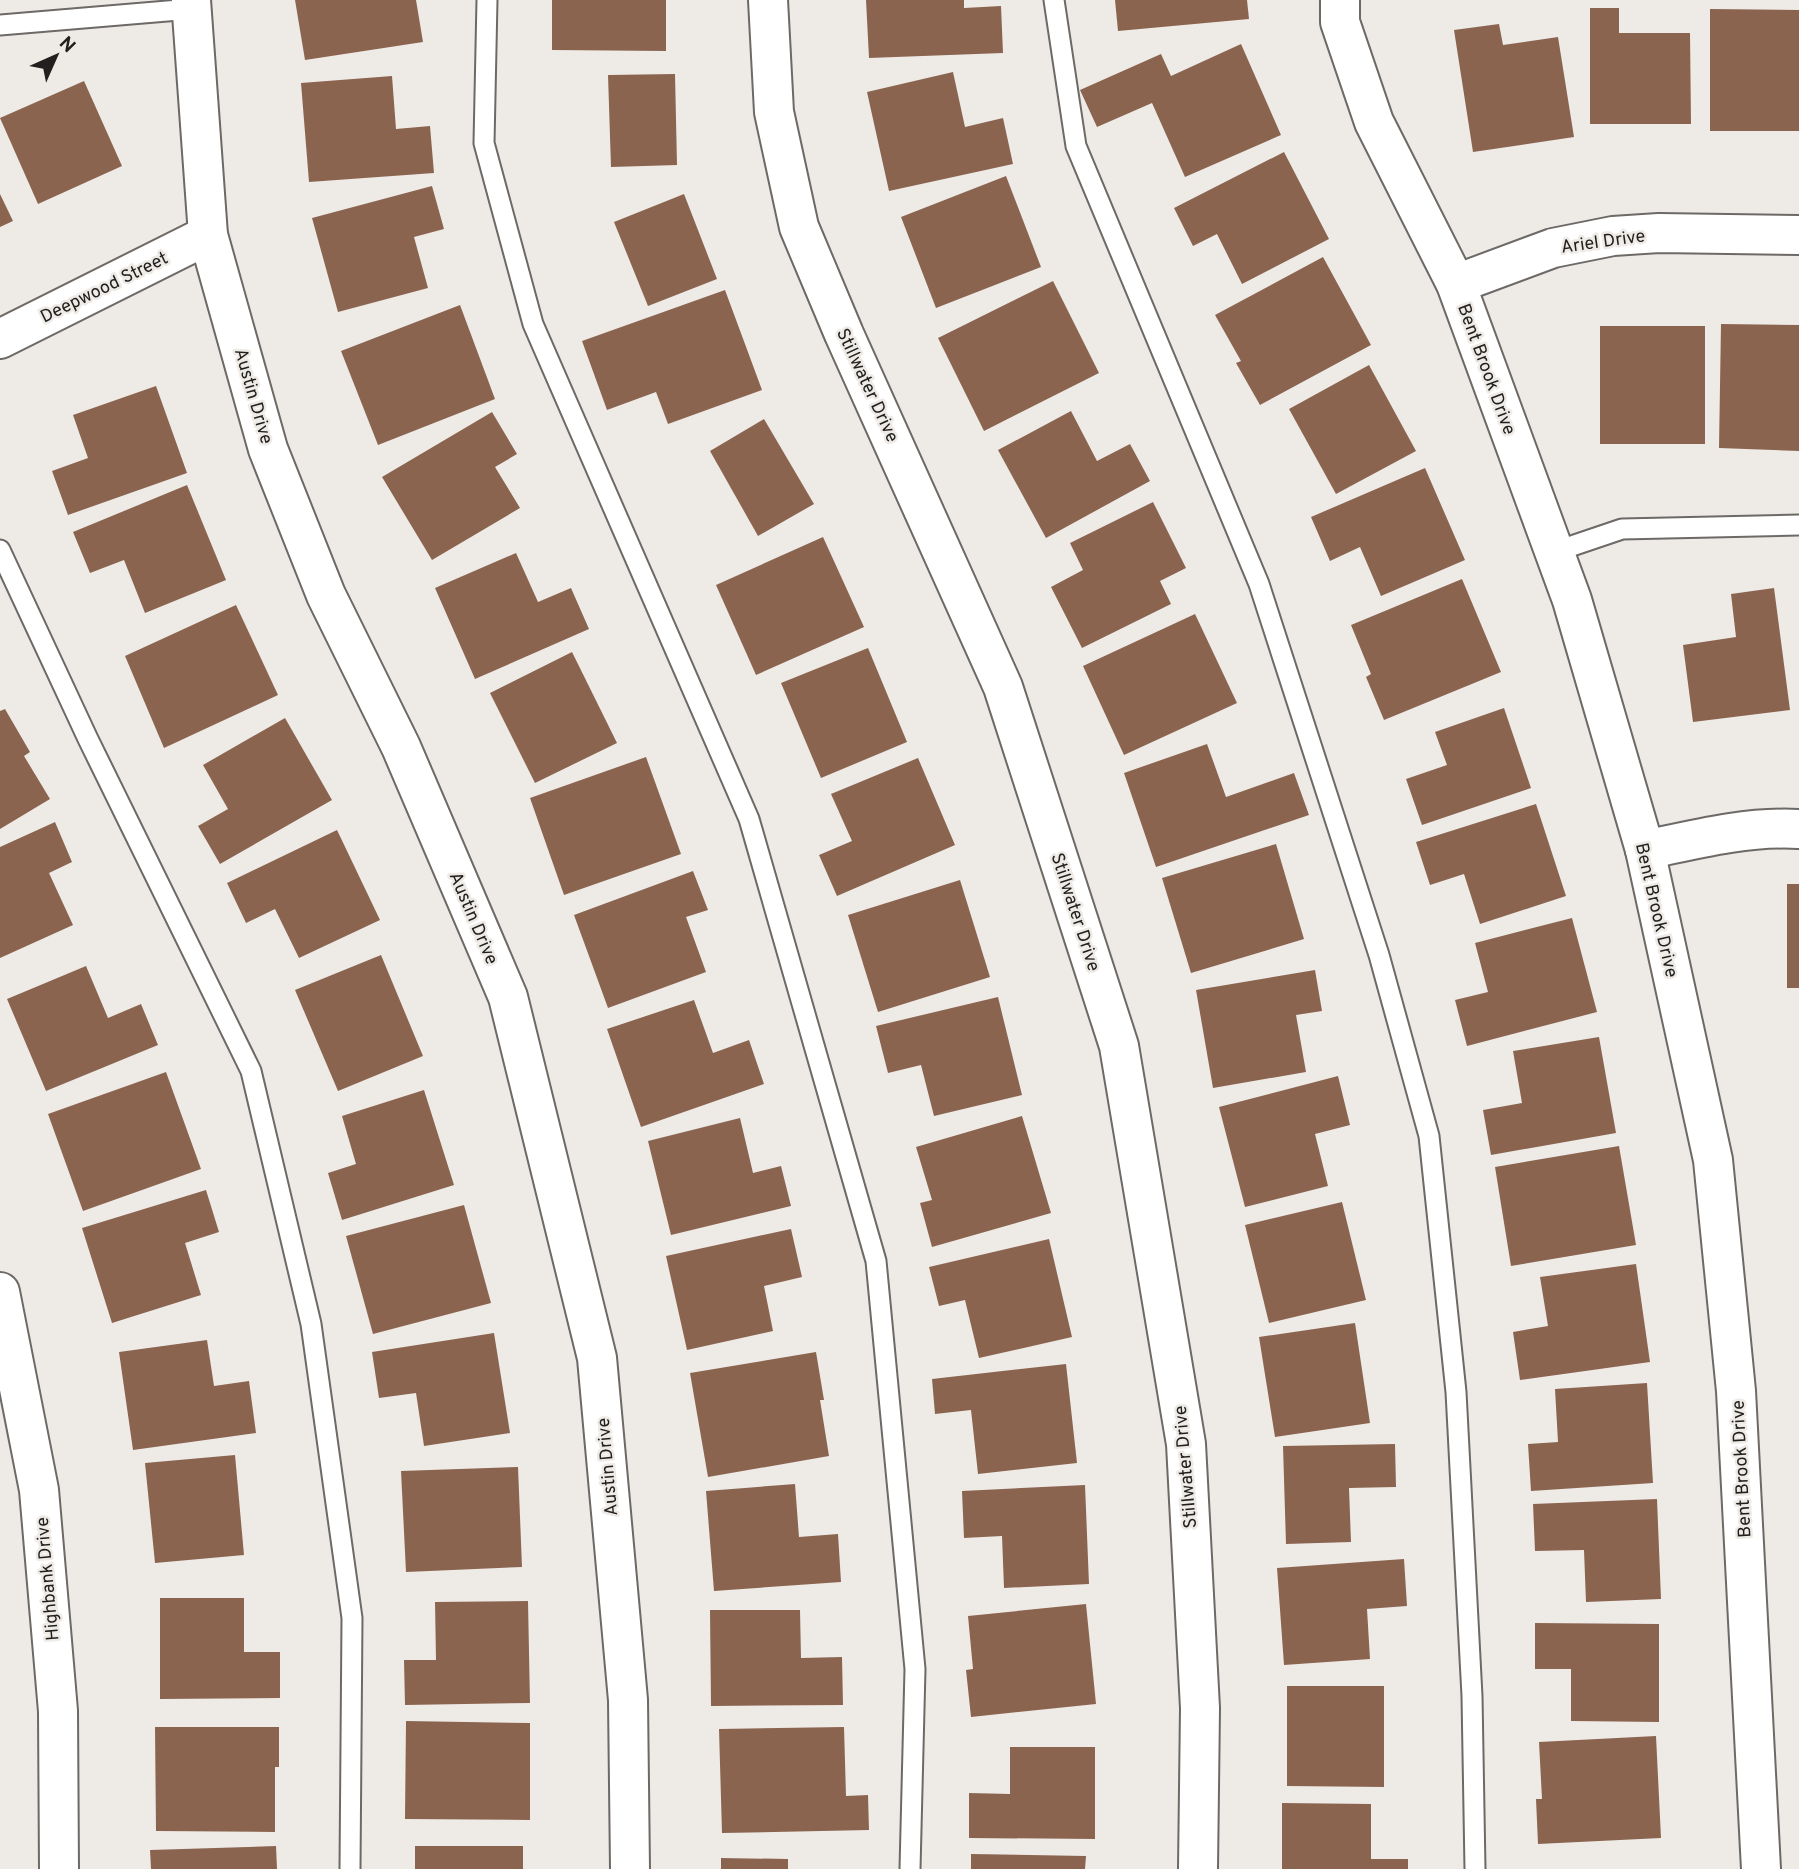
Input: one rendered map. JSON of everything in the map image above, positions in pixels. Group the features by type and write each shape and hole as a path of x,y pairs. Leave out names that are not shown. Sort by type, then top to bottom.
{"street":[{"name":"Stillwater Drive","path":"768,0 774,112 799,228 1003,687 1119,1046 1186,1444 1200,1708 1198,1869"},
{"name":"Bent Brook Drive","path":"1340,0 1340,22 1374,122 1456,284 1572,600 1645,850 1713,1160 1736,1391 1761,1869"},
{"name":"Austin Drive","path":"191,4 208,236 268,449 326,595 401,747 508,997 597,1358 628,1700 630,1869"},
{"name":"Ariel Drive","path":"1456,284 1553,248 1613,236 1659,233 1799,235"},
{"name":"Deepwood Street","path":"0,339 208,236"},
{"path":"1645,850 1714,835 1773,827 1799,829"},
{"name":"Highbank Drive","path":"0,1292 39,1490 58,1711 59,1869"}],"lane":[{"path":"487,0 484,143 533,324 749,819 876,1261 915,1669 910,1869"},
{"path":"1054,0 1076,146 1259,584 1379,955 1429,1136 1456,1392 1472,1696 1475,1869"},
{"path":"0,25 191,4"},
{"path":"1554,552 1622,529 1799,525"},
{"path":"0,550 88,739 251,1071 311,1324 352,1618 351,1869"}],"building":[{"path":"295,0 416,0 423,42 305,60"},
{"path":"552,0 666,0 666,51 552,50"},
{"path":"866,0 964,0 964,8 1001,6 1003,53 869,58"},
{"path":"1115,0 1247,0 1249,19 1118,31"},
{"path":"1590,8 1619,8 1619,33 1690,33 1691,124 1590,124"},
{"path":"1710,9 1799,10 1799,131 1710,131"},
{"path":"1499,24 1503,45 1558,37 1574,137 1473,152 1454,30"},
{"path":"1241,44 1281,135 1185,177 1152,103 1097,127 1080,90 1161,54 1171,76"},
{"path":"953,72 965,127 1003,118 1013,164 889,191 867,92"},
{"path":"675,74 677,165 611,167 608,75"},
{"path":"392,76 396,129 430,126 434,173 309,182 301,83"},
{"path":"84,81 122,166 38,204 0,118"},
{"path":"1284,152 1329,239 1242,284 1217,234 1193,246 1174,208"},
{"path":"1006,176 1041,267 936,308 901,217"},
{"path":"432,186 444,229 414,237 428,288 338,312 312,218"},
{"path":"0,194 13,221 0,227"},
{"path":"684,194 717,279 648,306 614,222"},
{"path":"1323,257 1371,345 1260,405 1236,363 1241,361 1215,315"},
{"path":"1053,281 1099,373 984,431 938,338"},
{"path":"725,290 762,390 668,424 656,392 607,410 582,341"},
{"path":"460,305 495,399 378,445 341,351"},
{"path":"1721,324 1799,325 1799,451 1719,448"},
{"path":"1600,326 1705,326 1705,444 1600,444"},
{"path":"1369,365 1416,451 1336,494 1289,409"},
{"path":"156,386 187,473 68,515 52,471 88,458 73,415"},
{"path":"1071,411 1097,461 1130,444 1150,481 1046,538 998,450"},
{"path":"492,412 517,454 495,467 520,508 432,560 382,477"},
{"path":"764,419 814,504 758,536 710,451"},
{"path":"1425,468 1465,560 1381,596 1360,547 1330,561 1311,517"},
{"path":"187,485 226,580 145,613 124,560 90,573 73,532"},
{"path":"1153,502 1186,568 1160,581 1171,604 1082,648 1051,587 1083,570 1070,543"},
{"path":"823,537 864,627 756,675 716,585"},
{"path":"516,553 538,602 571,588 589,629 475,679 435,588"},
{"path":"1462,579 1501,672 1384,720 1366,677 1371,674 1351,625"},
{"path":"1774,588 1790,710 1693,722 1683,645 1736,637 1731,594"},
{"path":"236,605 278,695 164,748 125,656"},
{"path":"1195,614 1237,703 1124,755 1083,666"},
{"path":"868,648 907,742 821,778 781,683"},
{"path":"572,652 617,743 535,783 490,693"},
{"path":"1504,708 1531,788 1422,825 1406,779 1447,765 1435,732"},
{"path":"5,709 30,752 24,756 50,799 0,829 0,711"},
{"path":"285,718 332,800 220,864 198,826 228,809 203,765"},
{"path":"1207,744 1226,797 1294,773 1309,815 1156,867 1124,773"},
{"path":"646,757 681,854 564,895 530,798"},
{"path":"918,758 955,845 837,896 819,855 852,841 831,794"},
{"path":"1536,804 1566,896 1480,924 1464,874 1430,885 1416,842"},
{"path":"55,822 72,862 49,873 73,925 0,958 0,847"},
{"path":"337,830 380,920 299,958 275,909 246,923 227,883"},
{"path":"1276,844 1304,939 1191,973 1162,878"},
{"path":"693,871 708,910 686,917 706,972 608,1008 574,915"},
{"path":"960,880 990,977 878,1012 848,915"},
{"path":"1787,884 1799,884 1799,988 1787,988"},
{"path":"1572,918 1597,1012 1467,1046 1455,1000 1488,992 1475,943"},
{"path":"381,955 423,1056 338,1091 295,990"},
{"path":"86,966 108,1018 141,1004 158,1045 46,1091 7,999"},
{"path":"1315,970 1322,1011 1296,1015 1306,1072 1213,1088 1196,990"},
{"path":"998,997 1022,1095 934,1116 921,1065 888,1073 876,1026"},
{"path":"694,1000 713,1053 749,1040 764,1084 641,1127 607,1029"},
{"path":"1599,1037 1616,1133 1491,1155 1483,1110 1522,1103 1513,1051"},
{"path":"166,1072 201,1169 83,1211 48,1114"},
{"path":"1338,1076 1350,1125 1315,1134 1328,1186 1245,1207 1219,1107"},
{"path":"424,1090 454,1185 342,1220 328,1173 356,1164 342,1116"},
{"path":"1022,1116 1051,1213 932,1247 920,1203 932,1200 916,1147"},
{"path":"740,1118 753,1173 781,1166 791,1206 671,1235 648,1141"},
{"path":"1619,1146 1636,1245 1511,1266 1495,1167"},
{"path":"206,1190 219,1232 185,1243 201,1295 112,1323 82,1228"},
{"path":"1342,1202 1366,1300 1269,1323 1245,1225"},
{"path":"464,1205 491,1303 373,1334 346,1236"},
{"path":"791,1229 802,1277 764,1286 773,1331 687,1350 666,1256"},
{"path":"1049,1239 1072,1337 979,1358 965,1300 939,1306 929,1267"},
{"path":"1636,1264 1650,1362 1520,1380 1513,1332 1548,1326 1540,1277"},
{"path":"1355,1323 1370,1423 1275,1437 1259,1337"},
{"path":"494,1333 510,1433 424,1446 416,1393 379,1398 372,1352"},
{"path":"207,1340 214,1386 249,1381 256,1433 133,1450 119,1352"},
{"path":"816,1352 829,1456 708,1477 690,1373"},
{"path":"1066,1364 1077,1463 978,1474 971,1410 935,1414 932,1379"},
{"path":"1647,1383 1653,1483 1531,1491 1528,1444 1558,1442 1555,1389"},
{"path":"1395,1444 1396,1487 1349,1488 1351,1542 1286,1544 1283,1446"},
{"path":"235,1455 244,1555 155,1563 145,1463"},
{"path":"518,1467 522,1567 406,1572 401,1471"},
{"path":"795,1484 799,1537 838,1534 841,1582 714,1591 706,1491"},
{"path":"1085,1485 1089,1584 1004,1588 1002,1536 964,1538 962,1491"},
{"path":"1657,1499 1661,1599 1586,1602 1584,1550 1535,1551 1533,1504"},
{"path":"1404,1559 1407,1606 1367,1609 1370,1659 1284,1665 1277,1568"},
{"path":"160,1598 244,1598 244,1652 280,1652 280,1698 160,1699"},
{"path":"528,1601 530,1703 405,1705 404,1660 436,1660 435,1602"},
{"path":"1086,1604 1096,1704 971,1717 966,1670 973,1669 968,1616"},
{"path":"710,1610 800,1610 801,1658 842,1657 843,1705 711,1706"},
{"path":"1535,1623 1659,1624 1659,1722 1571,1721 1571,1669 1535,1669"},
{"path":"1287,1686 1384,1686 1384,1787 1287,1786"},
{"path":"406,1721 530,1723 530,1820 405,1819"},
{"path":"155,1727 279,1727 279,1767 275,1767 275,1832 156,1831"},
{"path":"844,1727 846,1796 868,1795 869,1830 722,1833 719,1729"},
{"path":"1656,1736 1661,1838 1538,1844 1536,1799 1542,1799 1539,1742"},
{"path":"1010,1747 1095,1747 1095,1839 969,1838 969,1793 1010,1794"},
{"path":"1282,1803 1371,1804 1371,1859 1408,1859 1408,1869 1282,1869"},
{"path":"276,1846 277,1869 151,1869 150,1850"},
{"path":"415,1846 523,1846 523,1869 415,1869"},
{"path":"971,1854 1086,1856 1085,1869 971,1869"},
{"path":"721,1858 788,1859 788,1869 721,1869"}]}
